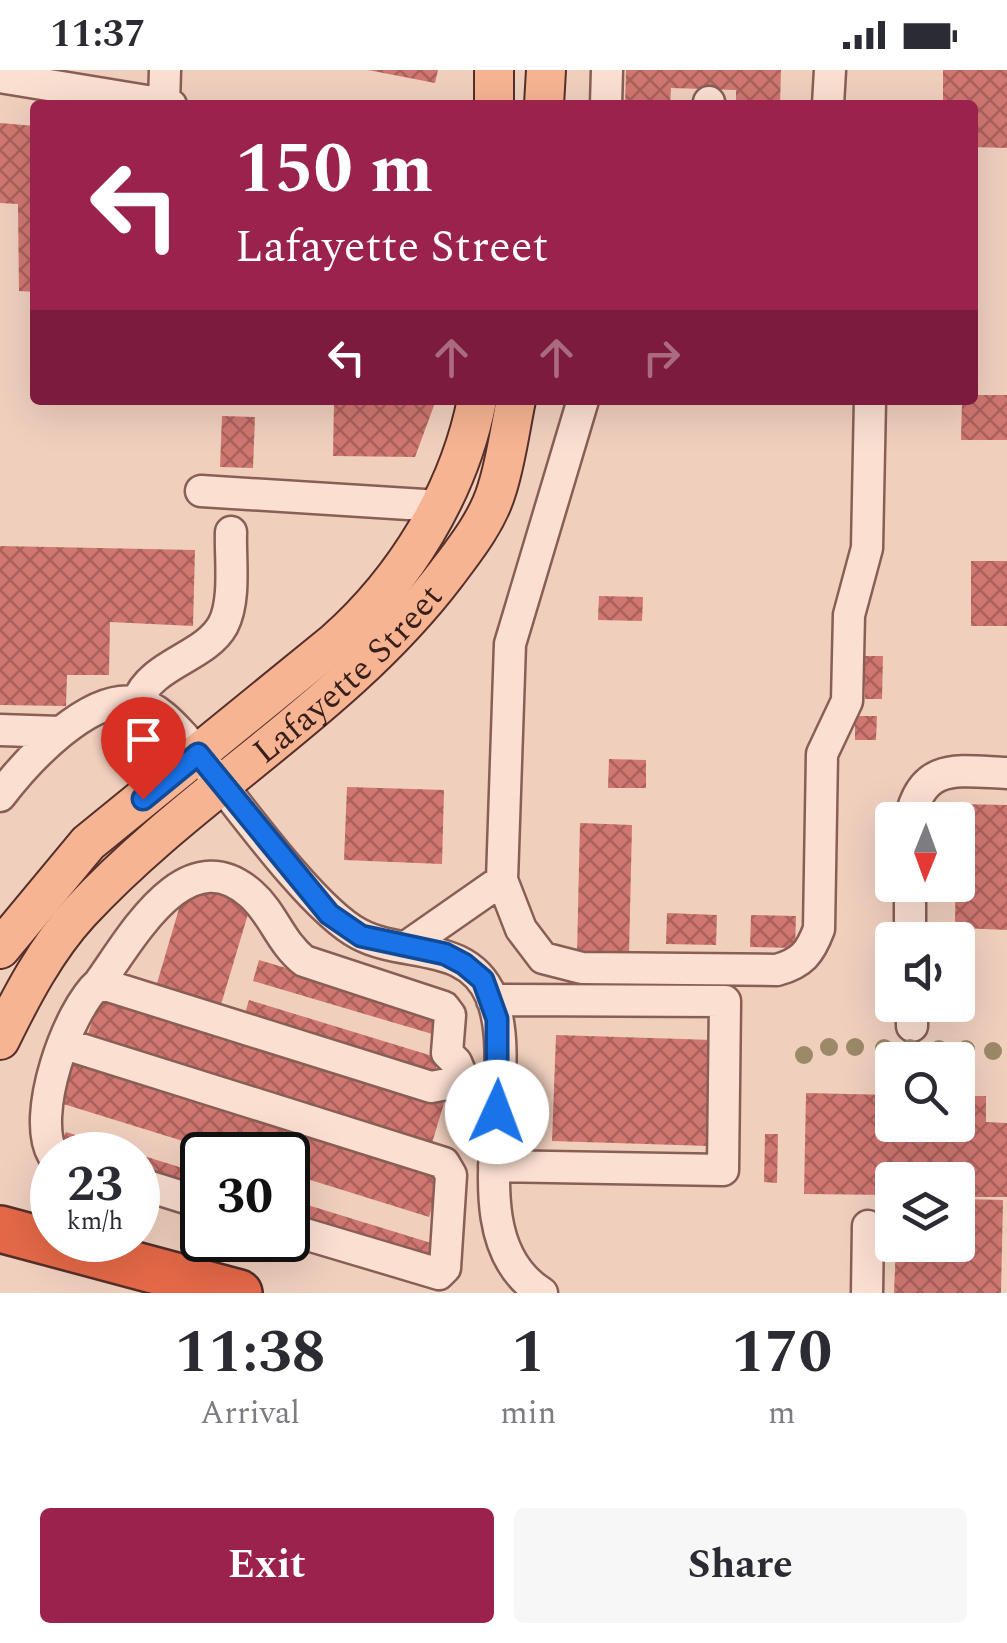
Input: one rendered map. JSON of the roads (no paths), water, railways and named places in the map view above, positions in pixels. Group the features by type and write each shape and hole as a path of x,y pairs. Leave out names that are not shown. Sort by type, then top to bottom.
{"highway":[{"path":"0,1229 240,1293"}],"main road":[{"path":"494,70 494,100"},
{"path":"544,100 546,70"},
{"name":"Lafayette Street","path":"0,949 88,843 356,623 406,563 440,506 470,434 476,405"},
{"name":"Lafayette Street","path":"0,1040 38,969 78,914 153,843 347,682 423,605 462,552 497,490 515,405"}],"street":[{"path":"165,70 168,100"},
{"path":"606,100 607,70"},
{"path":"828,100 830,70"},
{"path":"0,77 100,99"},
{"path":"582,405 510,644 502,880 521,929 543,958 582,968 777,970 797,965 810,952 819,929 822,754 847,701 848,614 867,548 870,405"},
{"path":"201,491 440,506"},
{"path":"137,702 156,676 221,628 228,610 231,532"},
{"path":"0,796 60,732 100,706 137,702 164,717 198,754 329,914 361,936 464,964 483,980 497,1019 496,1210 516,1267 542,1293"},
{"path":"0,730 60,732"},
{"path":"914,802 930,779 947,770 1007,773"},
{"path":"46,1132 47,1092 83,997 99,983 148,916 182,882 211,878 235,884 253,895 285,946 304,961 444,1008 450,1016 447,1053 456,1062 464,1081"},
{"path":"406,947 502,880"},
{"path":"99,983 430,1088 464,1081 498,1085"},
{"path":"492,1000 724,1001 723,1170 494,1166"},
{"path":"65,1044 444,1163 451,1175 445,1268 439,1274 310,1236"},
{"path":"867,1293 868,1226"}]}
